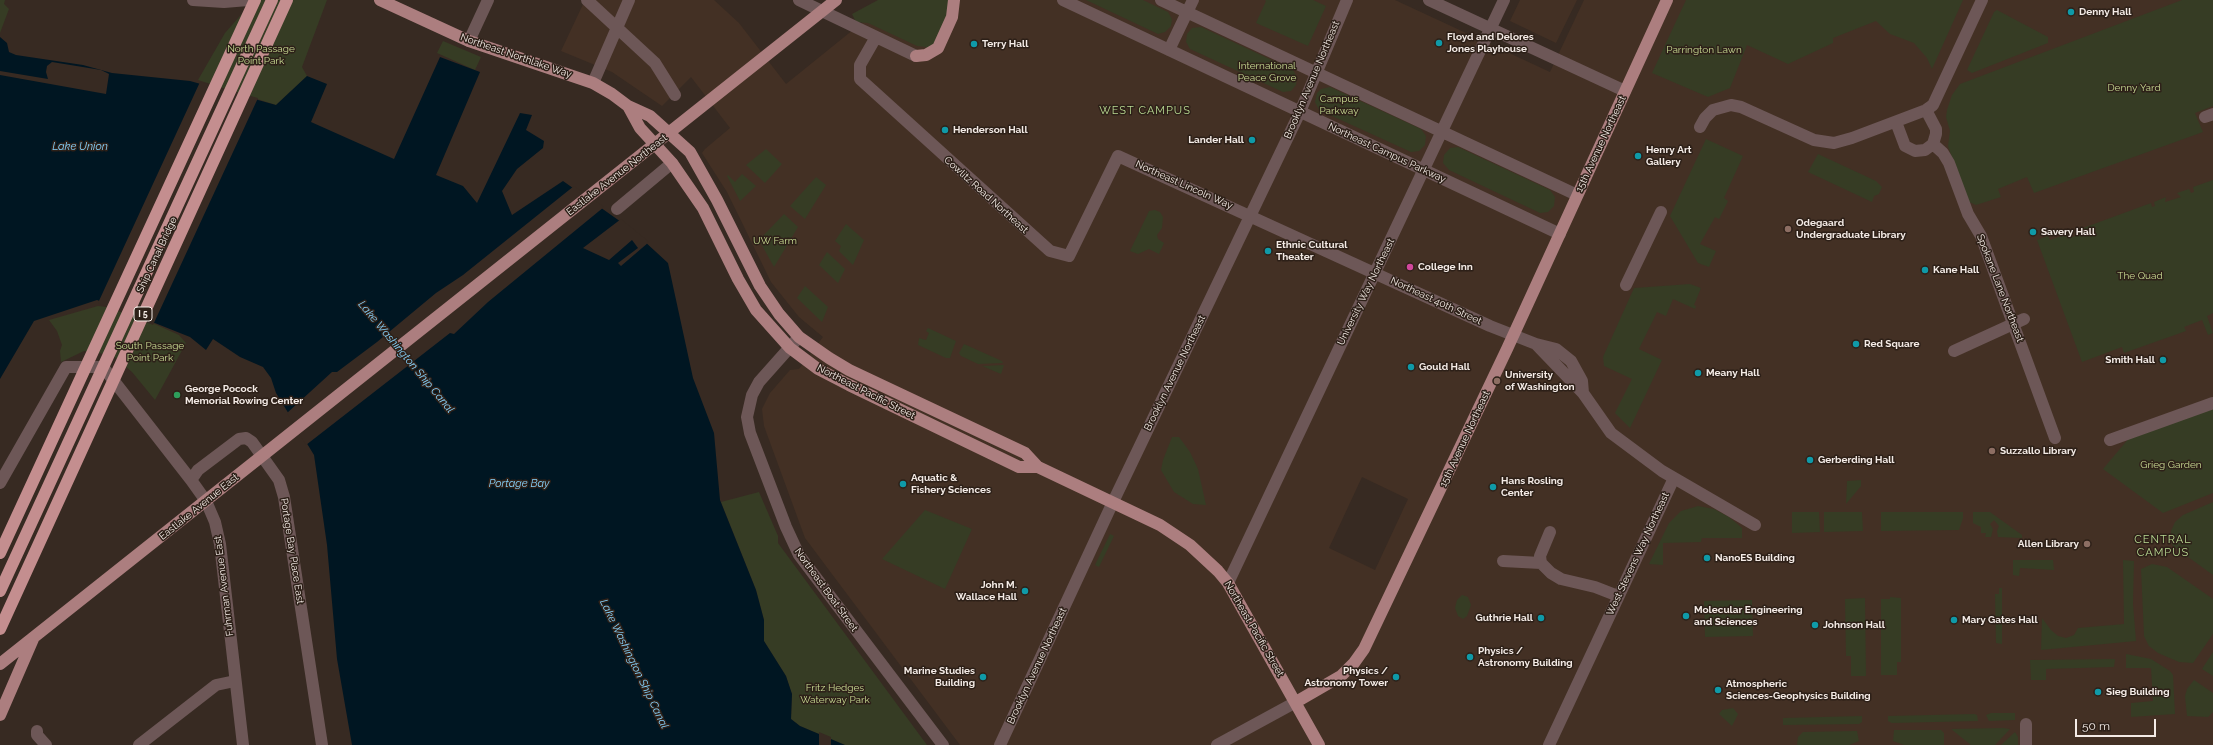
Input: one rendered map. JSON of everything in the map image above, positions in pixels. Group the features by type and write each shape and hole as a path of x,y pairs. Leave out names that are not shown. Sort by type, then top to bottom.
{"highway":[{"name":"Ship Canal Bridge","path":"0,553 255,0"},
{"name":"Ship Canal Bridge","path":"0,591 272,0"},
{"name":"Ship Canal Bridge","path":"0,629 287,0"}],"main road":[{"name":"Northeast Northlake Way","path":"380,0 469,41 593,83 612,94 628,106 650,116 690,152"},
{"path":"916,56 926,56 938,48 952,17 954,0"},
{"name":"15th Avenue Northeast","path":"1296,702 1341,676 1354,663 1364,649 1513,335 1667,0"},
{"name":"Eastlake Avenue Northeast","path":"398,349 831,4"},
{"name":"Northeast Northlake Way","path":"628,106 640,128 672,162"},
{"name":"Northeast Pacific Street","path":"690,152 717,200 760,286 779,314 799,337 828,358 850,370 1025,453 1038,467 1160,525 1181,538 1204,557 1228,583 1319,745"},
{"name":"Northeast Pacific Street","path":"672,162 703,208 746,295 767,324 790,348 818,369 856,389 1019,467 1038,467"},
{"name":"Eastlake Avenue East","path":"0,664 398,349"},
{"path":"0,715 34,638"}],"street":[{"path":"193,0 224,2 248,0"},
{"path":"469,41 488,0"},
{"path":"587,0 616,29 655,63 675,96"},
{"path":"593,83 629,0"},
{"path":"798,0 916,56"},
{"name":"Northeast Campus Parkway","path":"1063,0 1560,234"},
{"path":"1161,0 1578,195"},
{"path":"1169,50 1192,0"},
{"name":"Brooklyn Avenue Northeast","path":"1000,745 1113,502 1300,112 1347,0"},
{"path":"1429,0 1625,91"},
{"name":"University Way Northeast","path":"1228,583 1504,0"},
{"path":"1700,127 1704,118 1713,110 1731,105 1741,107 1814,140 1842,142 1926,110 1933,105 1982,0"},
{"name":"Cowlitz Road Northeast","path":"876,37 860,65 860,80 1050,251 1069,256 1118,156"},
{"path":"1896,122 1901,140 1910,150 1924,150 1932,144 1936,134 1936,129 1926,110"},
{"name":"Spokane Lane Northeast","path":"1932,144 1943,153 1949,163 1968,214 1981,236 2019,321 2055,438"},
{"name":"Northeast Lincoln Way","path":"1118,156 1251,215"},
{"path":"617,209 672,162"},
{"path":"1626,285 1661,212"},
{"name":"Northeast 40th Street","path":"1251,215 1513,335"},
{"path":"1954,351 2019,321"},
{"path":"1513,335 1536,344 1583,393 1611,433 1674,478 1755,525"},
{"name":"Northeast Boat Street","path":"799,337 755,388 749,402 747,418 750,433 786,527 799,555 943,745"},
{"name":"Fuhrman Avenue East","path":"0,483 66,367 103,366 191,480 206,501 215,522 220,544 243,745"},
{"path":"2110,440 2213,403"},
{"name":"Portage Bay Place East","path":"191,480 198,470 239,440 246,438 252,442 280,480 284,497 322,745"},
{"name":"West Stevens Way Northeast","path":"1549,745 1674,478"},
{"path":"1541,563 1540,556 1550,532"},
{"path":"1503,561 1541,563 1561,579 1595,587 1613,594"},
{"path":"139,745 216,685 235,681"},
{"name":"15th Avenue Northeast","path":"1217,745 1296,702"},
{"path":"2026,724 2026,745"},
{"path":"37,731 37,735 46,745"}],"shaded area":[{"name":"University of Washington","path":"585,0 714,0 739,23 786,84 890,0 1395,0 1550,72 1584,0 2213,0 2213,745 960,745 805,538 764,426 762,409 770,393 790,370 799,369 823,337 799,317 771,282 727,192 702,153 730,128 691,77 662,106 612,72 561,51","holes":["1362,477 1408,499 1375,570 1329,548"]},
{"path":"1520,0 1577,0 1556,43 1510,21"}],"green space":[{"path":"0,0 5,0 4,4 9,9 0,33"},
{"name":"North Passage Point Park","path":"254,0 327,0 302,67 307,76 276,105 198,80 225,33"},
{"path":"878,0 949,0 947,15 935,43 927,50 926,47 917,46 868,23 856,22 852,14"},
{"path":"1086,0 1143,0 1168,12 1172,19 1171,26 1165,32 1158,34"},
{"path":"1265,0 1313,0 1326,6 1308,46 1256,23 1266,1"},
{"name":"Parrington Lawn","path":"1686,0 1963,0 1932,69 1927,58 1914,43 1890,34 1876,21 1833,38 1833,43 1788,64 1747,45 1730,88 1708,97 1652,73"},
{"name":"Denny Yard","path":"2182,0 2213,0 2213,106 2195,113 2203,132 2034,193 2027,177 1998,189 2001,197 1976,205 1967,201 1948,146 1950,131 1946,117 1952,95 1960,84"},
{"path":"1997,10 2048,37 2048,43 1972,73 1967,70 1994,12"},
{"name":"International Peace Grove","path":"1201,27 1293,70 1297,77 1296,85 1291,91 1283,92 1190,49 1186,42 1187,34 1192,28"},
{"path":"443,41 481,57 475,70 437,53"},
{"name":"Campus Parkway","path":"1330,87 1421,129 1426,136 1425,145 1419,151 1411,152 1319,110 1315,102 1317,93 1321,89"},
{"path":"1706,139 1743,156 1724,198 1728,201 1719,219 1715,217 1700,244 1716,251 1709,267 1698,263 1670,216"},
{"path":"1458,147 1550,190 1555,197 1554,206 1548,212 1540,213 1449,170 1443,163 1444,155 1450,148"},
{"path":"766,149 782,164 765,183 746,165"},
{"path":"1818,154 1876,181 1882,187 1879,194 1874,196 1872,202 1808,172"},
{"path":"742,174 756,186 740,201 727,176 728,175 735,182"},
{"name":"UW Farm","path":"816,177 826,185 805,219 790,206"},
{"name":"The Quad","path":"2213,180 2213,313 2207,316 2213,333 2208,335 2202,320 2184,327 2186,331 2124,353 2122,347 2082,362 2037,240 2048,236 2050,240 2068,234 2069,238 2085,233 2083,228 2151,203 2152,207 2155,206 2154,202 2166,197 2165,202 2181,197 2177,193 2189,189 2191,193 2194,192 2193,187"},
{"path":"1155,210 1160,212 1163,217 1162,228 1157,235 1158,239 1164,243 1159,254 1149,249 1138,254 1130,251 1149,211"},
{"name":"UW Farm","path":"784,214 798,227 774,267 759,240"},
{"path":"846,224 864,240 853,265 839,251 841,246 835,241"},
{"name":"UW Farm","path":"827,252 845,269 838,283 819,265"},
{"path":"1690,284 1701,288 1694,305 1696,306 1695,309 1673,299 1666,316 1657,312 1639,349 1662,360 1630,428 1615,413 1632,379 1604,366 1603,357 1634,288"},
{"path":"805,286 828,307 822,322 797,298"},
{"name":"South Passage Point Park","path":"98,306 115,308 137,316 179,335 186,343 155,400 132,372 112,355 84,351 61,362 60,351 62,345 57,331 49,320"},
{"path":"928,328 956,341 950,358 946,358 918,345 919,338 926,340 929,333 926,331"},
{"path":"964,344 1002,361 1003,363 978,364 961,356 959,353"},
{"path":"1004,365 1001,374 982,366"},
{"name":"Grieg Garden","path":"2213,406 2213,493 2163,513 2103,469 2130,437"},
{"path":"1172,437 1179,437 1190,452 1198,469 1206,505 1193,504 1174,492 1161,470 1163,460"},
{"path":"1861,480 1861,486 1846,504 1847,481"},
{"name":"Fritz Hedges Waterway Park","path":"759,492 778,536 778,543 927,745 845,745 800,726 791,719 792,694 786,676 764,641 764,620 756,590 721,502"},
{"path":"2213,502 2213,575 2172,545 2171,531 2175,522 2183,515"},
{"path":"1698,506 1714,509 1729,517 1742,528 1742,538 1702,538 1701,542 1663,543 1663,565 1649,564 1669,523 1681,511"},
{"path":"925,510 972,529 945,589 882,559"},
{"path":"1792,512 1819,512 1820,532 1792,533"},
{"path":"1824,512 1862,512 1863,531 1824,532"},
{"path":"1881,512 1963,512 1963,518 1959,530 1881,531"},
{"path":"1973,512 1990,512 2022,535 2022,538 1998,537 1997,531 1999,526 1994,520 1990,524 1993,529 1991,537 1985,537 1986,533 1981,533 1981,527 1973,523"},
{"path":"1110,534 1114,536 1099,567 1095,565"},
{"path":"2013,560 2053,560 2054,570 2020,568 2019,576 2013,575"},
{"path":"2123,560 2134,561 2133,604 2136,641 2041,650 2042,618 2051,630 2058,636 2066,638 2074,635 2078,628 2124,624"},
{"path":"2152,564 2167,567 2213,599 2213,634 2193,663 2179,662 2158,653 2149,646 2144,636 2141,569"},
{"path":"1999,588 2002,588 2002,644 1996,643 1995,594 1999,594"},
{"path":"1462,595 1468,597 1471,605 1467,616 1463,619 1458,616 1455,608 1457,600"},
{"path":"1890,597 1901,598 1901,662 1897,662 1897,675 1881,675 1881,599 1890,599"},
{"path":"1865,598 1866,676 1851,676 1851,656 1846,656 1845,599"},
{"path":"1752,600 1753,636 1705,637 1704,601"},
{"path":"2213,652 2213,676 2202,669"},
{"path":"2126,654 2151,659 2170,671 2173,675 2175,714 2131,717 2131,703 2153,701 2151,668 2126,668"},
{"path":"2115,659 2114,667 2046,669 2046,680 2031,680 2030,660"},
{"path":"2194,680 2213,693 2213,712 2208,717 2187,716 2185,696 2187,689"},
{"path":"1733,708 1738,714 1732,726 1719,714 1722,710"},
{"path":"1991,713 2015,713 2015,720 1989,721 1986,715"},
{"path":"1977,715 1978,721 1892,723 1888,721 1888,716"},
{"path":"1862,716 1862,722 1859,724 1783,725 1783,718"},
{"path":"1951,729 2010,729 1995,745 1971,745"},
{"path":"1894,730 1941,730 1944,733 1944,745 1904,745 1893,741"},
{"path":"1857,731 1859,741 1849,745 1797,745 1798,737 1803,732"},
{"path":"2015,732 2018,737 2018,745 2001,745"}],"water":[{"name":"Portage Bay","path":"0,37 7,43 9,52 16,55 83,65 112,73 190,81 276,105 307,76 327,84 311,122 394,159 440,57 480,72 436,175 463,186 477,203 520,113 532,115 526,130 544,141 543,148 517,169 502,191 512,215 563,181 631,229 668,263 693,378 714,433 720,500 756,590 764,620 764,641 786,676 792,694 791,719 800,726 845,745 352,745 337,659 327,545 314,455 276,393 271,378 263,367 240,357 213,339 206,350 190,337 97,300 34,321 0,379"}],"pier":[{"path":"52,62 101,70 109,74 106,94 0,75 0,71 48,79 46,72 47,66"},
{"path":"200,82 258,98 153,325 98,303"},
{"path":"574,186 604,207 488,302 454,334 450,333 306,445 287,413 332,372 337,372 377,342 436,293 463,275"},
{"path":"621,219 649,242 621,266 618,263 638,248 632,240 609,260 583,248"},
{"path":"819,732 831,737 831,745 819,745"}],"place":[{"name":"Denny Hall","path":"2071,12"},
{"name":"Floyd and Delores Jones Playhouse","path":"1439,43"},
{"name":"Terry Hall","path":"974,44"},
{"name":"Henderson Hall","path":"945,130"},
{"name":"Lander Hall","path":"1252,140"},
{"name":"Henry Art Gallery","path":"1638,156"},
{"name":"Odegaard Undergraduate Library","path":"1788,229"},
{"name":"Savery Hall","path":"2033,232"},
{"name":"Ethnic Cultural Theater","path":"1268,251"},
{"name":"College Inn","path":"1410,267"},
{"name":"Kane Hall","path":"1925,270"},
{"name":"Red Square","path":"1856,344"},
{"name":"Smith Hall","path":"2163,360"},
{"name":"Gould Hall","path":"1411,367"},
{"name":"Meany Hall","path":"1698,373"},
{"name":"University of Washington","path":"1497,381"},
{"name":"George Pocock Memorial Rowing Center","path":"177,395"},
{"name":"Suzzallo Library","path":"1992,451"},
{"name":"Gerberding Hall","path":"1810,460"},
{"name":"Aquatic & Fishery Sciences","path":"903,484"},
{"name":"Hans Rosling Center","path":"1493,487"},
{"name":"Allen Library","path":"2087,544"},
{"name":"NanoES Building","path":"1707,558"},
{"name":"John M. Wallace Hall","path":"1025,591"},
{"name":"Molecular Engineering and Sciences","path":"1686,616"},
{"name":"Guthrie Hall","path":"1541,618"},
{"name":"Mary Gates Hall","path":"1954,620"},
{"name":"Johnson Hall","path":"1815,625"},
{"name":"Physics / Astronomy Building","path":"1470,657"},
{"name":"Marine Studies Building","path":"983,677"},
{"name":"Physics / Astronomy Tower","path":"1396,677"},
{"name":"Atmospheric Sciences-Geophysics Building","path":"1718,690"},
{"name":"Sieg Building","path":"2098,692"}],"district":[{"name":"WEST CAMPUS","path":"1145,111"},
{"name":"CENTRAL CAMPUS","path":"2163,546"}],"water label":[{"name":"Lake Union","path":"80,147"},
{"name":"Lake Washington Ship Canal","path":"406,357"},
{"name":"Lake Washington Ship Canal","path":"634,664"}]}
